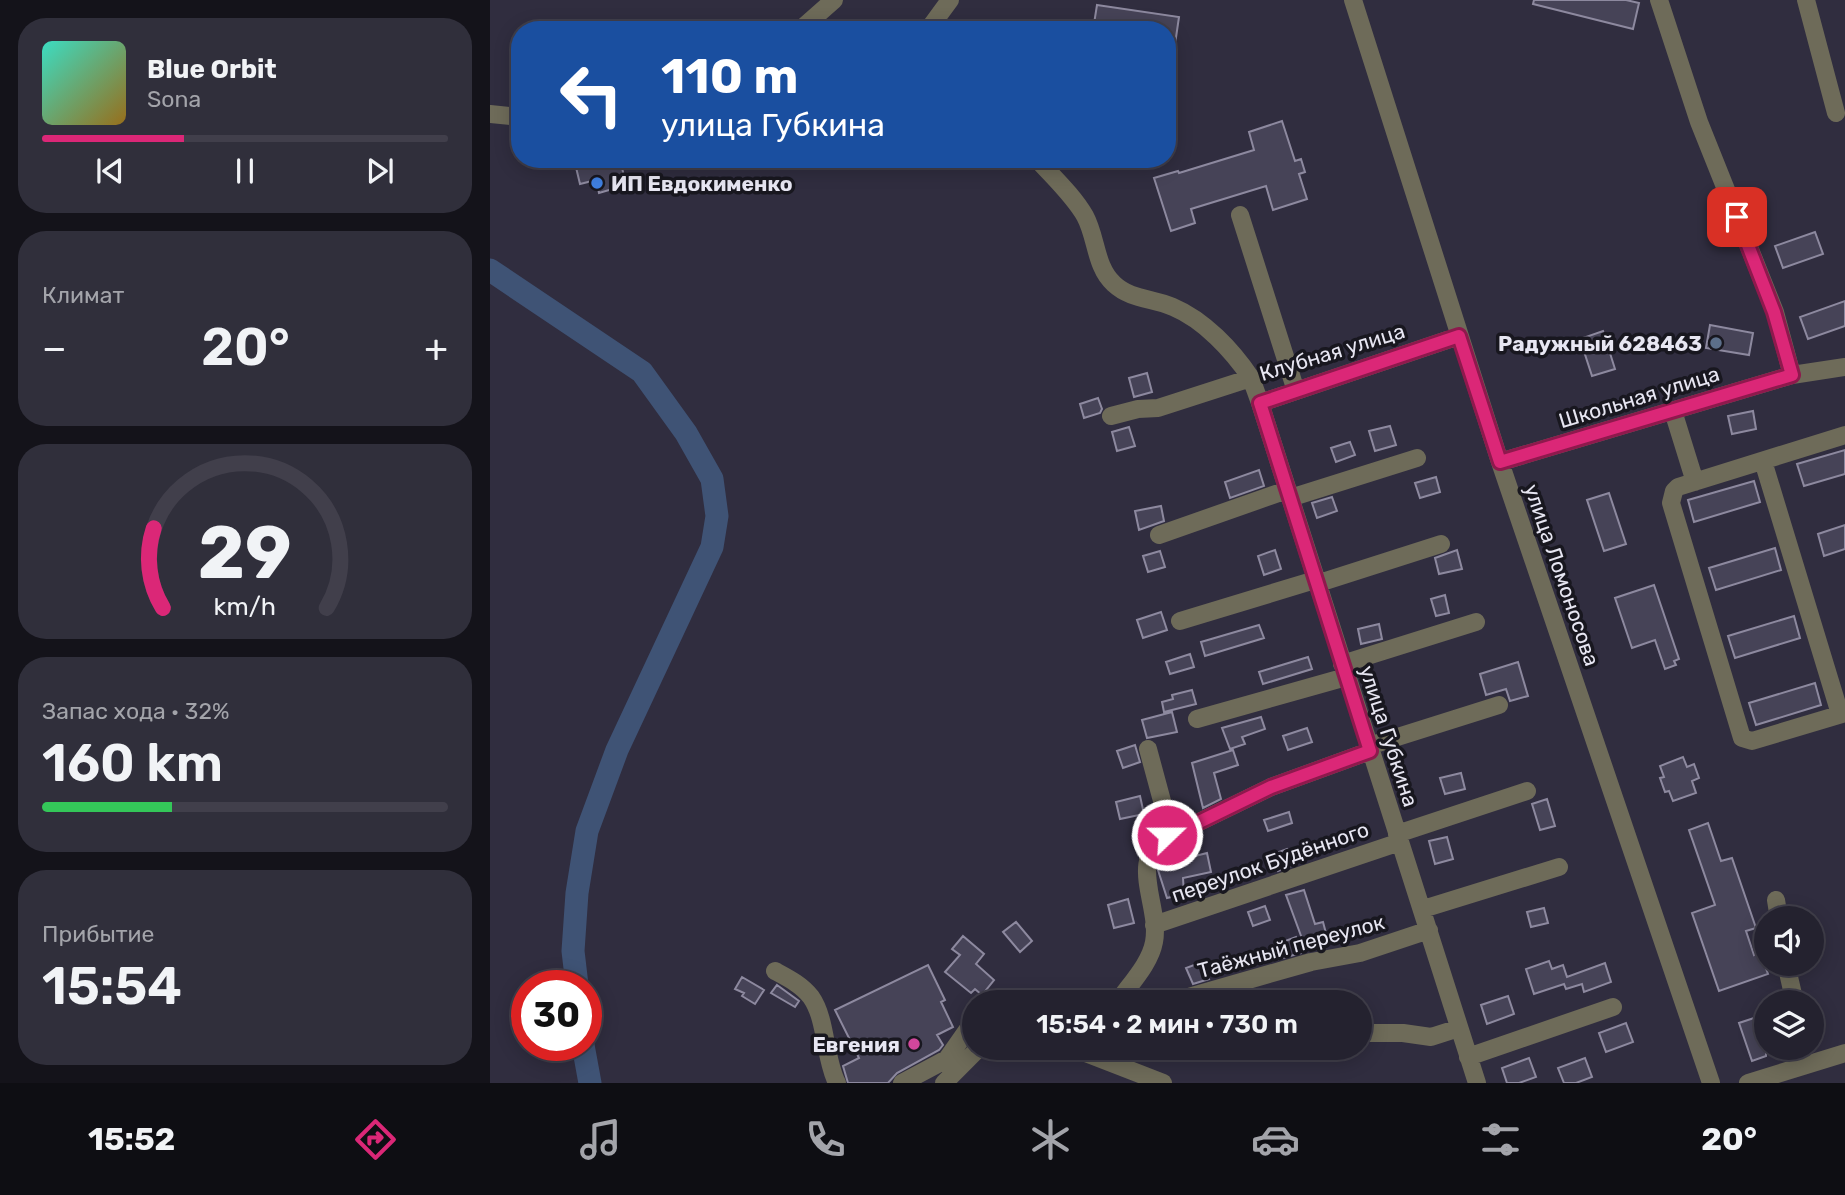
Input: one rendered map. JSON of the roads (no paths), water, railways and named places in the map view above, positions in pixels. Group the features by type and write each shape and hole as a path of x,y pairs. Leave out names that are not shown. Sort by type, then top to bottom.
{"street":[{"path":"810,21 834,0"},
{"path":"935,21 950,0"},
{"name":"улица Ломоносова","path":"1353,0 1500,462 1711,1083"},
{"path":"1659,0 1699,122 1774,312 1792,375"},
{"path":"1806,0 1836,113"},
{"path":"490,114 511,116"},
{"path":"1045,168 1086,219 1098,257 1113,284 1124,293 1172,306 1186,313 1231,352 1251,378"},
{"path":"1240,215 1296,391"},
{"name":"Клубная улица","path":"1111,416 1138,409 1158,408 1251,378 1260,403 1459,336"},
{"name":"Школьная улица","path":"1500,462 1792,375 1845,367"},
{"name":"улица Губкина","path":"1260,403 1477,1083"},
{"path":"1672,411 1695,482"},
{"path":"1763,461 1843,714 1752,741 1742,738 1671,503 1674,491 1678,487 1845,435"},
{"path":"1159,535 1289,494 1417,458"},
{"path":"1180,621 1441,544"},
{"path":"1197,719 1344,671 1476,622"},
{"path":"1126,990 1147,961 1153,946 1154,925 1147,858 1157,841 1271,787 1369,748 1499,705"},
{"path":"1148,748 1165,812 1167,835"},
{"name":"переулок Будённого","path":"1154,925 1527,792"},
{"path":"1423,909 1559,867"},
{"path":"1776,900 1777,906"},
{"name":"Таёжный переулок","path":"1210,990 1311,962 1360,953 1429,930"},
{"path":"775,971 796,982 811,997 818,1012 830,1069 837,1083"},
{"path":"1468,1057 1612,1007"},
{"path":"1372,1031 1431,1037 1459,1028"},
{"path":"902,1083 947,1059 962,1031"},
{"path":"1824,1054 1845,1053"},
{"path":"944,1083 967,1060"},
{"path":"1113,1060 1163,1083"},
{"path":"1748,1083 1801,1060"}],"waterway":[{"path":"490,270 642,372 686,433 712,479 717,516 712,547 617,750 587,831 577,893 573,951 575,970"},
{"path":"586,1061 590,1083"}],"place":[{"name":"ИП Евдокименко","path":"597,183"},
{"name":"Радужный 628463","path":"1716,343"},
{"name":"Евгения","path":"914,1044"}]}
